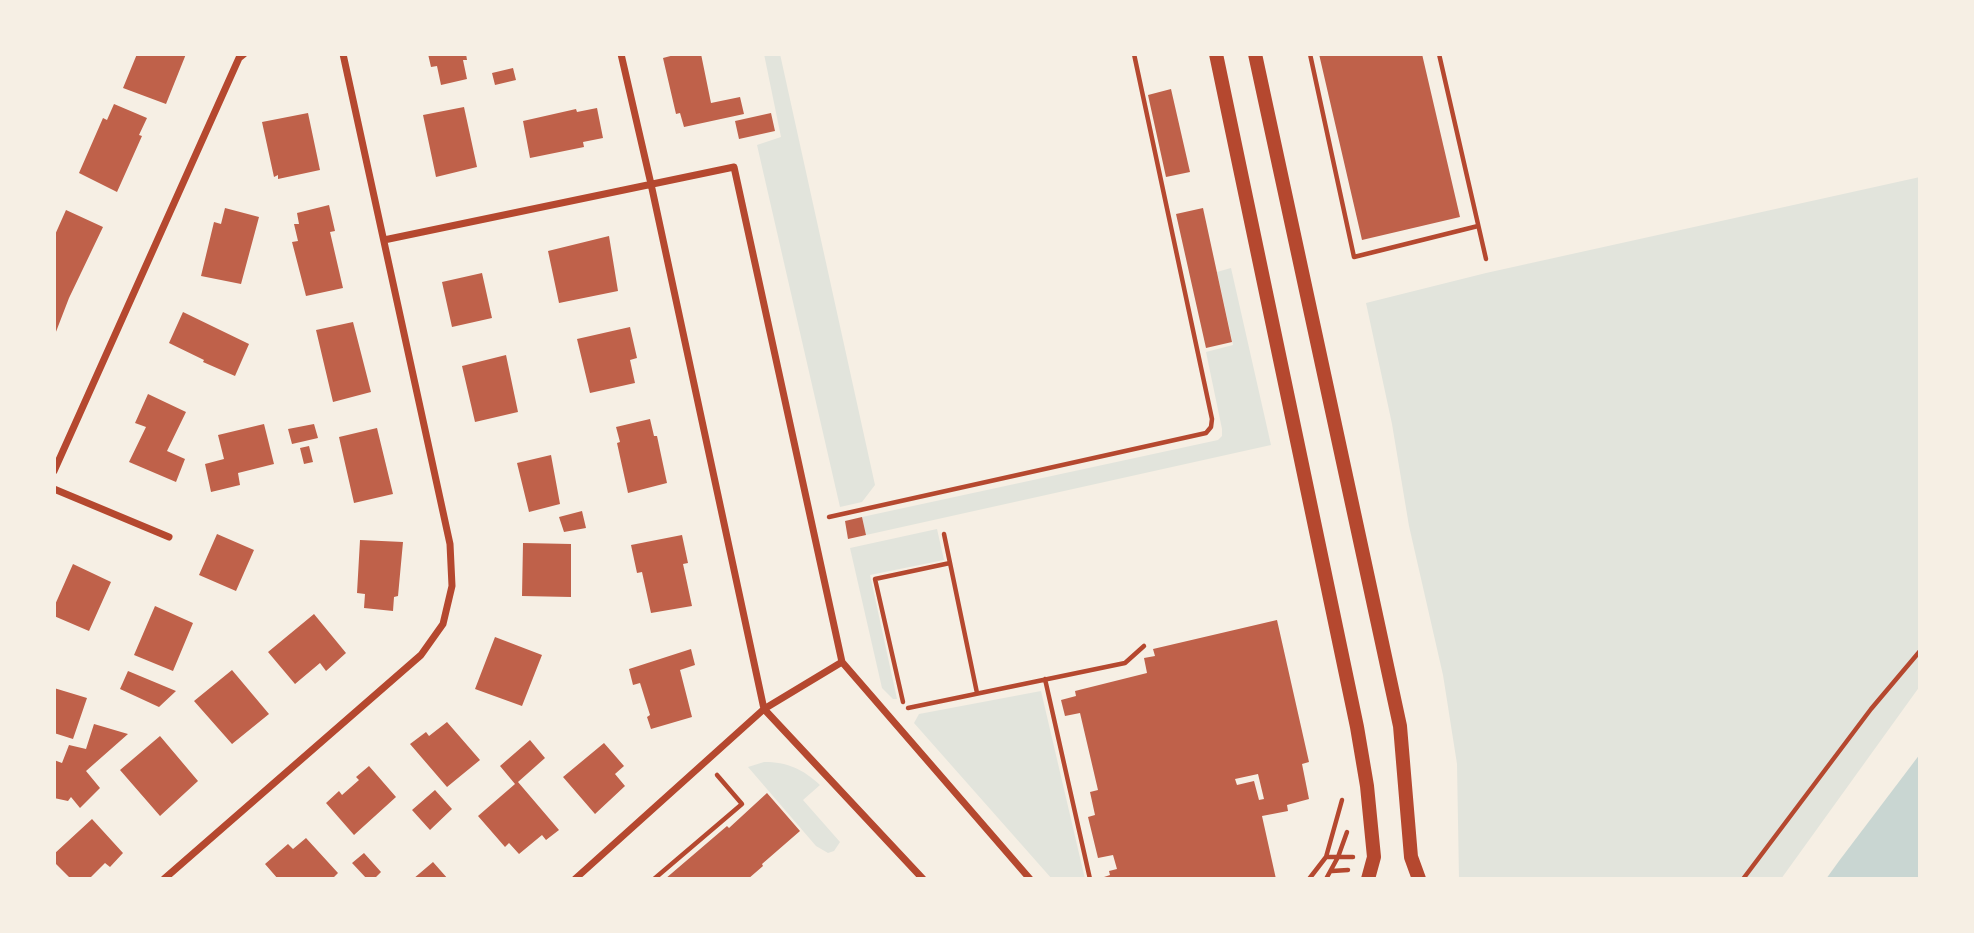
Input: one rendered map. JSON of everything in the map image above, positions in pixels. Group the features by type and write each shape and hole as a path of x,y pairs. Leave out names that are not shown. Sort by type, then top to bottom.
{"main road":[{"path":"1216,54 1357,727 1367,786 1374,857 1368,879"},
{"path":"1255,54 1400,726 1411,857 1419,879"}],"street":[{"path":"54,471 239,58 244,54"},
{"path":"164,879 421,655 443,624 452,586 450,544 343,54"},
{"path":"621,54 764,709 923,879"},
{"path":"384,240 734,167 842,662 1030,879"},
{"path":"54,489 169,537"},
{"path":"575,879 764,709 842,662"}],"path":[{"path":"811,521 1206,433 1211,427 1212,419 1134,54"},
{"path":"1310,54 1354,257 1478,226"},
{"path":"1439,54 1486,259"},
{"path":"944,534 977,693"},
{"path":"950,563 875,579 904,709 1125,663 1144,646"},
{"path":"1744,879 1871,709 1920,651"},
{"path":"1045,679 1090,879"},
{"path":"654,879 742,804 705,762"},
{"path":"1309,879 1326,857 1342,800"},
{"path":"1326,879 1338,857 1348,828"},
{"path":"1326,857 1356,857"}],"shaded area":[{"path":"764,54 780,54 875,485 862,502 840,507 757,145 781,137"},
{"path":"1920,177 1920,686 1781,879 1459,879 1457,764 1443,675 1409,526 1392,424 1366,303 1486,273"},
{"path":"1231,268 1271,445 866,535 862,517 1218,440 1222,436 1222,429 1206,352 1233,345 1217,272"},
{"path":"937,529 944,560 870,575 897,699 893,699 882,688 850,548"},
{"path":"1041,691 1085,879 1052,879 914,723 919,714"},
{"path":"1920,754 1920,879 1826,879 1839,861"},
{"path":"764,762 780,763 794,768 820,785 803,800 840,842 834,851 828,853 816,846 748,767"}],"building":[{"path":"137,54 186,54 166,104 123,88"},
{"path":"428,54 466,54 467,60 463,60 467,79 441,85 437,66 431,67"},
{"path":"678,54 701,54 711,103 740,97 744,114 684,127 680,113 676,114 663,58"},
{"path":"1319,54 1422,54 1460,217 1362,240"},
{"path":"513,68 516,80 495,85 492,73"},
{"path":"1171,89 1190,172 1166,177 1148,95"},
{"path":"114,104 147,118 139,135 142,136 117,192 79,173 103,118 107,120"},
{"path":"464,107 477,167 436,177 423,115"},
{"path":"597,108 603,138 583,142 584,147 530,158 523,121 576,109 577,112"},
{"path":"308,113 320,170 278,179 278,175 274,177 262,122"},
{"path":"771,113 775,131 739,139 735,121"},
{"path":"329,205 335,231 330,232 343,288 306,296 292,242 298,241 294,224 299,224 297,213"},
{"path":"225,208 259,217 241,284 201,276 214,222 221,224"},
{"path":"1203,208 1232,342 1206,348 1176,214"},
{"path":"66,210 103,227 69,298 54,337 54,237"},
{"path":"609,236 618,291 559,303 548,251"},
{"path":"482,273 492,318 452,327 442,282"},
{"path":"183,312 249,344 235,376 169,343"},
{"path":"353,322 371,392 333,402 316,330"},
{"path":"630,327 637,358 630,360 635,383 590,393 577,339"},
{"path":"506,355 518,412 475,422 462,366"},
{"path":"148,394 186,412 167,451 185,459 176,482 129,462 146,427 135,423"},
{"path":"650,419 654,436 657,436 667,483 628,493 616,427"},
{"path":"264,424 274,464 238,473 240,485 211,492 205,464 224,459 218,435"},
{"path":"314,424 318,438 292,444 288,429"},
{"path":"377,428 393,494 354,503 339,437"},
{"path":"309,446 313,462 304,464 300,448"},
{"path":"551,455 560,504 529,512 517,463"},
{"path":"582,511 586,528 564,532 559,517"},
{"path":"862,517 866,535 848,539 845,521"},
{"path":"217,534 254,550 236,591 199,575"},
{"path":"682,535 688,563 683,564 692,606 651,613 642,572 637,573 631,545"},
{"path":"360,540 403,542 398,596 394,597 393,611 364,608 365,594 357,593"},
{"path":"523,543 571,544 571,597 522,596"},
{"path":"73,564 111,582 89,631 54,616 54,607"},
{"path":"155,606 193,623 173,671 134,655"},
{"path":"314,614 346,653 326,671 320,663 295,684 268,652"},
{"path":"1277,620 1309,762 1302,764 1309,799 1287,805 1288,811 1262,816 1276,879 1098,879 1117,869 1113,855 1098,858 1088,817 1095,815 1090,792 1098,790 1080,713 1065,716 1061,700 1076,696 1075,691 1147,673 1144,658 1155,656 1153,649","holes":["1258,774 1264,799 1259,800 1254,781 1237,785 1235,779"]},
{"path":"495,637 542,655 522,706 475,689"},
{"path":"691,649 695,665 680,670 692,717 651,729 647,717 650,715 640,683 633,685 629,669"},
{"path":"232,670 269,714 232,744 194,701"},
{"path":"128,671 176,691 159,707 120,689"},
{"path":"54,688 87,698 73,739 54,733"},
{"path":"447,722 480,760 447,787 410,744 426,732 429,736"},
{"path":"94,724 128,734 86,771 100,788 80,808 71,797 68,801 54,798 54,760 62,763 69,745 86,749"},
{"path":"160,736 198,781 160,816 120,770"},
{"path":"530,740 545,758 518,782 559,830 546,840 542,835 519,854 509,843 505,847 478,816 515,784 500,766"},
{"path":"604,743 624,766 615,774 625,786 595,814 563,777"},
{"path":"369,766 396,797 354,835 326,803 339,791 342,795 359,780 356,777"},
{"path":"435,790 452,809 430,830 412,810"},
{"path":"767,793 800,831 748,879 665,879 727,826 729,828"},
{"path":"92,819 123,853 110,867 105,863 89,879 71,879 54,862 54,854"},
{"path":"306,838 338,873 332,879 278,879 265,864 288,844 293,849"},
{"path":"364,853 381,872 374,879 367,879 352,863"},
{"path":"433,862 448,879 413,879"}]}
